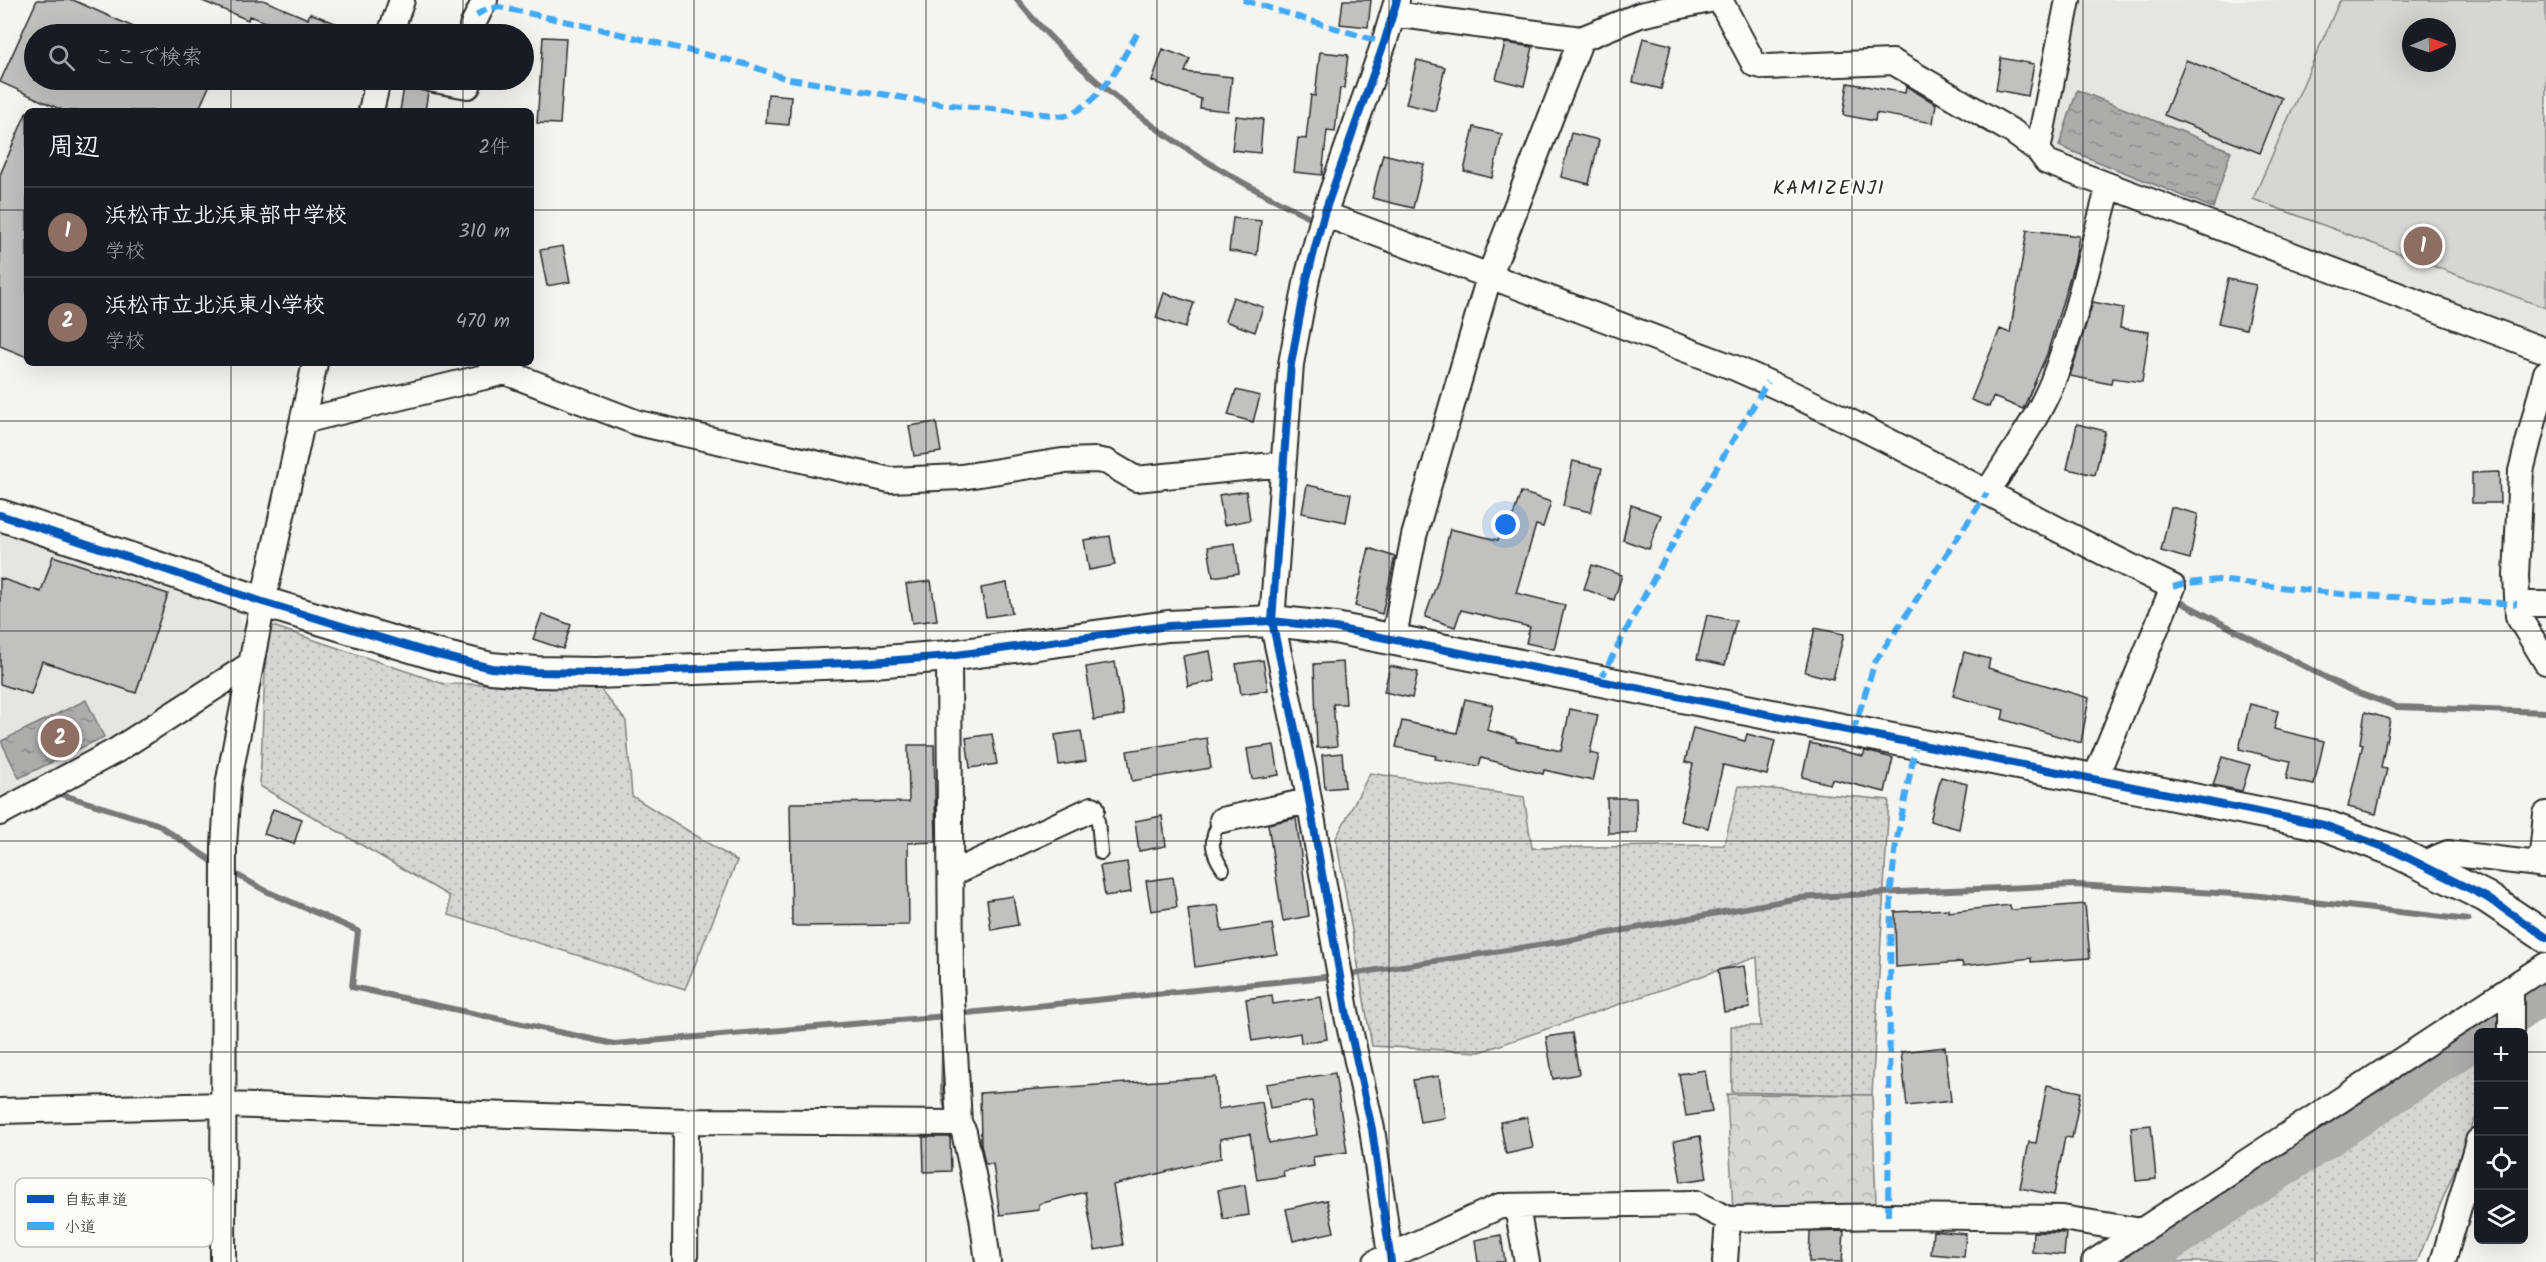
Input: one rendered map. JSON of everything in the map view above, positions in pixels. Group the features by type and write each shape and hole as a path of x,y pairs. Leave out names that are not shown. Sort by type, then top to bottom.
{"street":[{"path":"394,24 402,0"},
{"path":"473,24 485,0"},
{"path":"1709,0 1640,15 1581,39 1395,7 1324,214 1307,278 1291,364 1272,621 1347,1016 1372,1129 1385,1260 1500,1206 1517,1208 1696,1203 1728,1220 1888,1216 2062,1218 2142,1231"},
{"path":"1720,0 1754,64 1766,67 1893,62 2013,132 2038,150 2047,162 2546,351"},
{"path":"2038,150 2068,0"},
{"path":"1393,641 1414,536 1489,277 1581,39"},
{"path":"372,108 376,90"},
{"path":"1987,493 2034,417 2051,384 2070,329 2109,186"},
{"path":"1324,214 1735,368 1790,392 1987,493 2170,596 2094,781"},
{"path":"223,1262 224,868 228,785 263,602 314,366"},
{"path":"303,422 505,372 638,423 726,445 890,480 961,477 1062,461 1107,462 1136,479 1283,464"},
{"path":"2546,373 2521,471 2517,539 2518,615 2546,662"},
{"path":"0,515 263,602 434,654 491,668 536,672 596,674 776,667 949,656 1168,626 1272,621 1335,628 2324,825 2392,850 2421,864 2486,897 2546,937"},
{"path":"2517,604 2546,604"},
{"path":"949,656 952,1015 959,1123 964,1132 982,1217 988,1262"},
{"path":"0,813 117,750 251,664"},
{"path":"1222,820 1308,801"},
{"path":"951,874 1092,809"},
{"path":"2421,864 2448,853 2473,854 2543,865 2546,814"},
{"path":"2094,1262 2142,1231 2511,1015 2546,965"},
{"path":"0,1111 224,1105 686,1121 959,1123"},
{"path":"685,1262 686,1121"},
{"path":"2443,1262 2474,1155"},
{"path":"1517,1208 1527,1262"},
{"path":"1725,1262 1728,1220"}],"lane":[{"path":"1092,809 1098,821 1101,853"},
{"path":"1222,820 1212,837 1214,854 1223,869"}],"shaded area":[{"path":"2079,0 2546,0 2546,339 2055,152 2050,147"},
{"path":"0,532 239,613 244,633 241,668 0,807"}],"green space":[{"path":"2340,0 2546,0 2546,308 2253,199"},
{"path":"267,624 444,684 597,685 626,721 632,796 737,861 685,989 449,915 449,896 260,786"},
{"path":"1370,773 1524,797 1532,848 1724,845 1739,786 1889,800 1872,1095 1732,1092 1731,1026 1761,1026 1757,957 1480,1052 1372,1046 1336,838"},
{"path":"2474,1053 2474,1122 2417,1262 2156,1262"},
{"path":"1727,1094 1872,1095 1876,1204 1733,1212"}],"water":[{"path":"2077,90 2231,151 2213,208 2059,146"},
{"path":"86,700 104,737 19,778 1,741"}],"building":[{"path":"37,0 73,0 127,24 26,24"},
{"path":"200,0 263,0 308,19 310,13 338,24 272,24 249,16 248,20"},
{"path":"1343,0 1371,0 1368,27 1340,24"},
{"path":"24,29 24,90 207,90 199,108 57,108 0,82"},
{"path":"543,37 566,38 560,124 537,123"},
{"path":"1643,38 1671,45 1661,89 1633,82"},
{"path":"1505,43 1533,47 1524,86 1496,79"},
{"path":"1163,49 1190,59 1185,72 1232,77 1228,111 1200,108 1201,99 1152,81"},
{"path":"1320,52 1348,55 1344,88 1340,88 1335,132 1327,131 1322,175 1294,172 1298,138 1306,139 1311,95 1315,96"},
{"path":"2001,58 2034,64 2028,96 1996,90"},
{"path":"1417,60 1445,67 1435,111 1406,104"},
{"path":"2186,60 2282,98 2260,153 2164,115"},
{"path":"1848,83 1905,93 1906,86 1936,104 1933,123 1876,113 1875,121 1843,115"},
{"path":"404,90 428,92 425,108 400,108"},
{"path":"768,94 791,96 789,125 766,123"},
{"path":"1236,116 1263,119 1260,153 1232,150"},
{"path":"24,118 24,356 0,346 0,175"},
{"path":"1474,127 1502,134 1492,178 1464,171"},
{"path":"1571,133 1599,140 1589,184 1561,177"},
{"path":"1383,154 1424,164 1413,208 1372,198"},
{"path":"1233,218 1261,221 1257,255 1229,251"},
{"path":"2027,230 2079,236 2075,260 2047,354 2023,409 1993,397 1989,407 1971,400 2000,329 2010,333"},
{"path":"563,246 570,282 547,286 540,250"},
{"path":"2228,279 2256,285 2246,329 2218,323"},
{"path":"1164,293 1194,303 1185,328 1156,318"},
{"path":"1233,297 1263,307 1255,332 1225,321"},
{"path":"2093,302 2123,308 2120,328 2149,332 2142,382 2112,378 2111,384 2070,376"},
{"path":"1236,390 1260,396 1253,422 1228,415"},
{"path":"936,422 941,452 914,456 909,426"},
{"path":"2077,424 2105,431 2095,475 2067,469"},
{"path":"1573,461 1602,468 1591,512 1563,506"},
{"path":"2499,472 2500,503 2472,503 2472,473"},
{"path":"1307,485 1351,494 1346,522 1302,513"},
{"path":"1246,491 1250,520 1224,525 1219,495"},
{"path":"1521,492 1551,502 1543,527 1536,525 1516,593 1565,605 1554,649 1526,643 1530,627 1461,610 1455,627 1425,617 1438,580 1450,529 1498,540 1502,526 1509,528"},
{"path":"1631,505 1661,515 1649,549 1623,540"},
{"path":"2171,507 2198,514 2190,559 2161,551"},
{"path":"1110,536 1115,565 1089,570 1084,540"},
{"path":"1235,543 1239,573 1213,577 1208,547"},
{"path":"1369,548 1395,557 1382,614 1355,606"},
{"path":"53,556 168,594 136,693 42,661 31,694 0,684 0,578 41,592"},
{"path":"1592,565 1622,575 1614,600 1584,589"},
{"path":"931,581 937,620 912,623 906,584"},
{"path":"1007,583 1012,613 986,617 981,588"},
{"path":"542,614 571,625 563,649 533,639"},
{"path":"1707,615 1736,621 1725,665 1697,659"},
{"path":"1815,628 1844,634 1833,679 1805,672"},
{"path":"1210,651 1215,681 1188,686 1183,656"},
{"path":"1964,652 1990,659 1988,668 2089,698 2081,743 2002,719 2004,710 1953,696"},
{"path":"1263,660 1268,690 1241,694 1236,664"},
{"path":"1115,662 1124,715 1094,720 1086,667"},
{"path":"1343,662 1346,704 1333,704 1337,746 1317,748 1314,664"},
{"path":"1390,666 1418,672 1412,698 1384,692"},
{"path":"1465,699 1493,705 1487,730 1516,738 1516,741 1561,751 1570,709 1598,715 1590,753 1599,755 1593,781 1544,770 1543,774 1481,758 1479,766 1435,759 1436,756 1396,747 1402,721 1457,733"},
{"path":"2250,704 2278,711 2274,729 2324,741 2314,785 2286,779 2290,761 2239,749"},
{"path":"2365,712 2390,719 2381,768 2387,769 2376,814 2348,807 2363,744 2360,743"},
{"path":"1693,728 1745,741 1747,734 1775,741 1767,775 1723,765 1708,828 1680,821 1693,764 1685,762"},
{"path":"1081,731 1086,761 1059,765 1055,735"},
{"path":"992,734 997,764 970,768 966,738"},
{"path":"1207,738 1211,768 1132,781 1127,751"},
{"path":"1810,743 1863,756 1865,751 1893,758 1885,792 1832,779 1830,784 1802,777"},
{"path":"908,745 934,745 936,842 908,843 909,925 792,926 790,803 909,802"},
{"path":"1274,745 1279,775 1252,779 1247,749"},
{"path":"1342,753 1345,787 1325,789 1322,755"},
{"path":"2222,757 2250,765 2242,791 2213,785"},
{"path":"1941,777 1967,784 1959,829 1930,821"},
{"path":"1607,798 1636,798 1637,833 1608,833"},
{"path":"273,809 302,819 294,844 264,834"},
{"path":"1162,816 1166,846 1139,851 1135,821"},
{"path":"1296,818 1309,916 1283,921 1268,824"},
{"path":"1127,862 1131,892 1105,896 1100,866"},
{"path":"1173,877 1177,907 1151,911 1146,881"},
{"path":"1013,896 1018,925 991,930 987,900"},
{"path":"2085,904 2090,958 2031,962 2031,958 1963,966 1962,962 1896,967 1895,912 1948,909 1948,912 2010,905 2011,910"},
{"path":"1218,905 1222,932 1272,924 1277,954 1195,967 1188,909"},
{"path":"1744,966 1750,1008 1724,1012 1718,970"},
{"path":"1272,995 1273,1004 1321,997 1327,1039 1301,1043 1300,1033 1252,1041 1246,999"},
{"path":"1572,1033 1579,1074 1553,1079 1546,1037"},
{"path":"1945,1047 1951,1101 1907,1106 1901,1052"},
{"path":"1705,1070 1712,1112 1686,1116 1679,1074"},
{"path":"1335,1073 1347,1152 1313,1157 1314,1166 1283,1171 1284,1176 1257,1180 1250,1134 1220,1139 1221,1158 1113,1185 1123,1245 1095,1250 1085,1192 1039,1204 1039,1210 1000,1215 993,1164 985,1164 981,1144 980,1093 1216,1077 1218,1109 1262,1102 1269,1143 1317,1135 1312,1101 1270,1108 1266,1084"},
{"path":"1439,1076 1445,1118 1420,1122 1413,1080"},
{"path":"2047,1085 2081,1092 2072,1138 2065,1137 2054,1195 2020,1188 2029,1142 2036,1143"},
{"path":"1527,1117 1533,1148 1506,1154 1500,1122"},
{"path":"2151,1125 2156,1179 2136,1181 2131,1127"},
{"path":"1700,1136 1707,1178 1681,1182 1674,1141"},
{"path":"923,1137 950,1137 951,1171 924,1172"},
{"path":"1245,1185 1249,1215 1223,1219 1218,1190"},
{"path":"1327,1200 1334,1232 1293,1241 1286,1209"},
{"path":"1844,1231 1842,1262 1809,1262 1810,1232"},
{"path":"1933,1231 1966,1234 1964,1257 1931,1254"},
{"path":"2033,1232 2066,1233 2064,1255 2032,1252"},
{"path":"1501,1235 1505,1262 1478,1262 1475,1240"}],"waterway":[{"path":"1017,0 1082,68 1154,126 1231,176 1314,219"},
{"path":"2173,598 2350,690 2397,707 2546,712"},
{"path":"54,797 60,794 157,824 218,865"},
{"path":"230,871 266,891 358,931 352,987 614,1044 947,1016"},
{"path":"1351,974 1565,941 1799,898 1899,892 2076,885 2252,895 2468,920"},
{"path":"957,1014 1325,977"},
{"path":"2494,1028 2546,994"},
{"path":"2141,1262 2474,1042"},
{"path":"944,1053 943,1089 946,1106"}],"marked path":[{"path":"1243,0 1384,43"},
{"path":"476,15 487,9 499,7 749,65 784,78 941,104 1063,116 1077,110 1099,92 1117,68 1140,29"},
{"path":"1600,681 1681,530 1768,382"},
{"path":"1853,732 1875,662 1987,493"},
{"path":"2173,587 2187,583 2218,580 2341,594 2517,604"},
{"path":"1888,1216 1891,888 1896,844 1916,744"}],"cycle path":[{"path":"1391,1262 1372,1129 1347,1016 1304,771 1272,621 1291,364 1307,278 1324,214 1397,0"},
{"path":"0,515 263,602 434,654 491,668 536,672 596,673 872,662 949,656 1168,626 1272,621 1335,628 2324,825 2392,850 2486,897 2546,937"}],"place":[{"name":"浜松市立北浜東部中学校","path":"2423,246"},
{"name":"浜松市立北浜東小学校","path":"60,738"}],"district":[{"name":"KAMIZENJI","path":"1829,189"}]}
